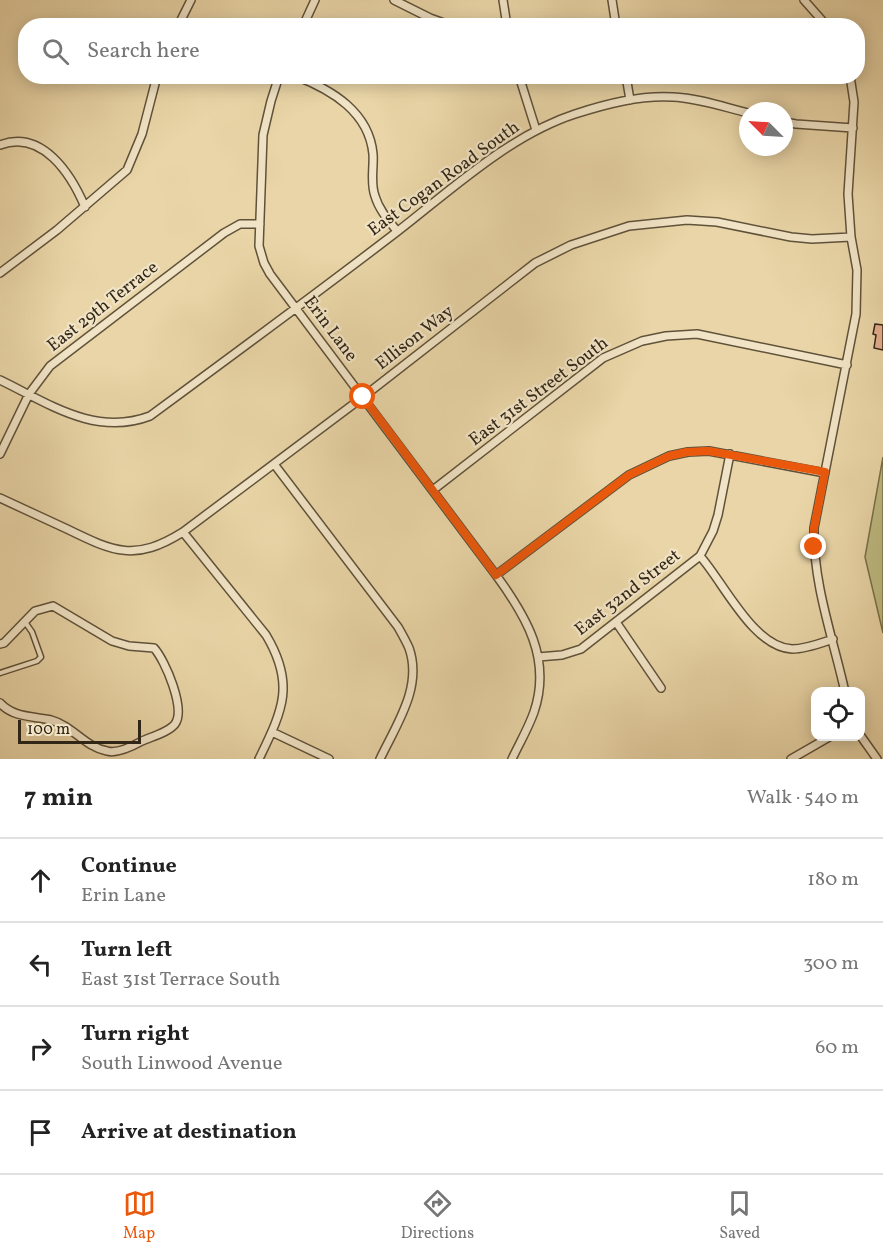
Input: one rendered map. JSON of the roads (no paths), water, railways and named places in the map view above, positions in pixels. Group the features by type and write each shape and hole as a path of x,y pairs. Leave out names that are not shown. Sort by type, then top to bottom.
{"street":[{"path":"182,18 191,0"},
{"path":"307,18 315,0"},
{"path":"394,0 430,18"},
{"path":"502,0 505,18"},
{"path":"612,0 615,18"},
{"path":"804,0 820,18"},
{"path":"0,273 85,207 127,170 142,134 155,84"},
{"name":"Erin Lane","path":"276,84 263,135 259,246 264,262 270,274 496,575 525,618 538,657"},
{"path":"312,84 337,96 360,118 372,146 375,199 397,231"},
{"path":"522,84 537,130"},
{"path":"627,84 630,100"},
{"path":"844,687 814,564 814,528 856,314 856,270 848,194 854,102 851,84"},
{"name":"East Cogan Road South","path":"0,380 75,416 93,422 117,424 150,416 498,155 537,130 572,115 630,100 675,97 739,111"},
{"path":"793,124 853,128"},
{"path":"0,145 13,141 25,142 45,152 69,177 85,207"},
{"name":"Ellison Way","path":"0,498 113,549 131,551 165,544 363,397 535,263 571,245 630,226 687,220 717,222 791,237 851,237"},
{"name":"East 29th Terrace","path":"0,454 29,394 50,366 224,232 240,224 260,224"},
{"name":"East 31st Street South","path":"433,490 603,358 642,341 666,336 697,334 847,365"},
{"path":"496,575 629,475 669,456 709,451 825,472"},
{"name":"East 32nd Street","path":"538,657 581,649 700,556 718,516 730,454"},
{"path":"274,464 398,627 409,649 412,667 410,698 380,759"},
{"path":"183,532 272,644 282,673 284,692 280,714 259,759"},
{"path":"700,556 754,628 770,642 792,649 833,639"},
{"path":"0,644 4,643 35,611 53,606 112,641 129,646 154,648 160,655 178,702 178,717 174,726 135,745 110,752 92,747 68,727 52,720 23,716 4,708 0,703"},
{"path":"616,622 661,688"},
{"path":"512,759 530,723 536,704 538,657"},
{"path":"272,732 329,759"},
{"path":"791,759 822,741"},
{"path":"865,741 878,759"}],"lane":[{"path":"0,673 37,661 41,657 32,632 24,622"}]}
